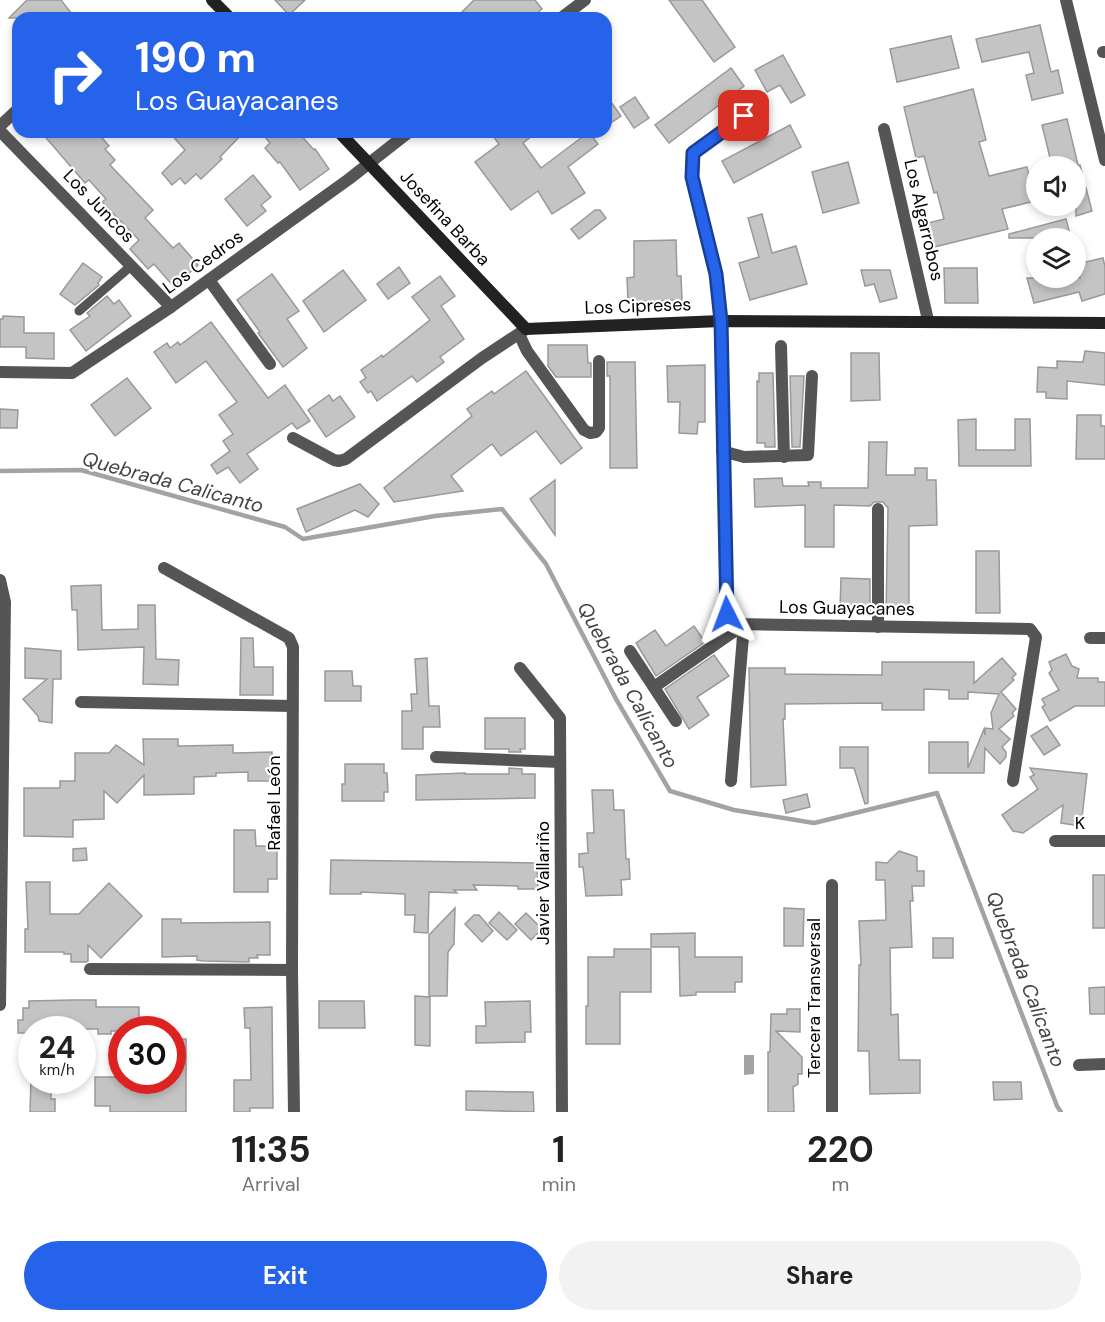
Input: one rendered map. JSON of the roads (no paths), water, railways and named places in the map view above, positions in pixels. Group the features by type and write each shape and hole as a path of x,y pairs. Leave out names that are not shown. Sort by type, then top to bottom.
{"street":[{"path":"212,0 224,12"},
{"path":"569,12 585,0"},
{"path":"1066,0 1105,160"},
{"path":"733,632 726,609 721,321 716,274 692,177 693,153 761,103"},
{"path":"0,126 12,115"},
{"name":"Los Algarrobos","path":"884,129 928,321"},
{"name":"Los Juncos","path":"0,131 171,307"},
{"name":"Josefina Barba","path":"345,138 522,331"},
{"name":"Los Cedros","path":"0,372 72,373 209,280 349,179 401,138"},
{"path":"209,280 270,364"},
{"name":"Los Cipreses","path":"522,331 721,321 1105,323"},
{"path":"292,438 334,460 345,459 522,331 533,360 584,430 590,434 599,428 599,361"},
{"path":"782,346 784,457"},
{"path":"722,451 744,457 805,457 809,452 812,376"},
{"path":"878,510 878,627"},
{"name":"Rafael León","path":"164,568 289,638 293,648 294,1112"},
{"path":"0,580 5,602 1,724 0,1005"},
{"path":"731,781 744,624 733,624 733,632"},
{"name":"Los Guayacanes","path":"744,624 1032,630 1036,637 1013,781"},
{"path":"654,687 733,632"},
{"path":"1090,638 1105,638"},
{"path":"630,651 676,721"},
{"name":"Javier Vallariño","path":"520,668 559,715 562,1112"},
{"path":"81,702 292,706"},
{"path":"436,757 560,762"},
{"name":"K","path":"1055,841 1105,841"},
{"name":"Tercera Transversal","path":"832,885 832,1112"},
{"path":"90,969 292,970"},
{"path":"1079,1065 1105,1064"}],"lane":[{"path":"79,311 132,266"}],"waterway":[{"name":"Quebrada Calicanto","path":"0,471 81,470 285,527 303,539 435,516 502,509 546,564 616,699 670,791 734,810 814,823 937,793 1061,1112"}]}
